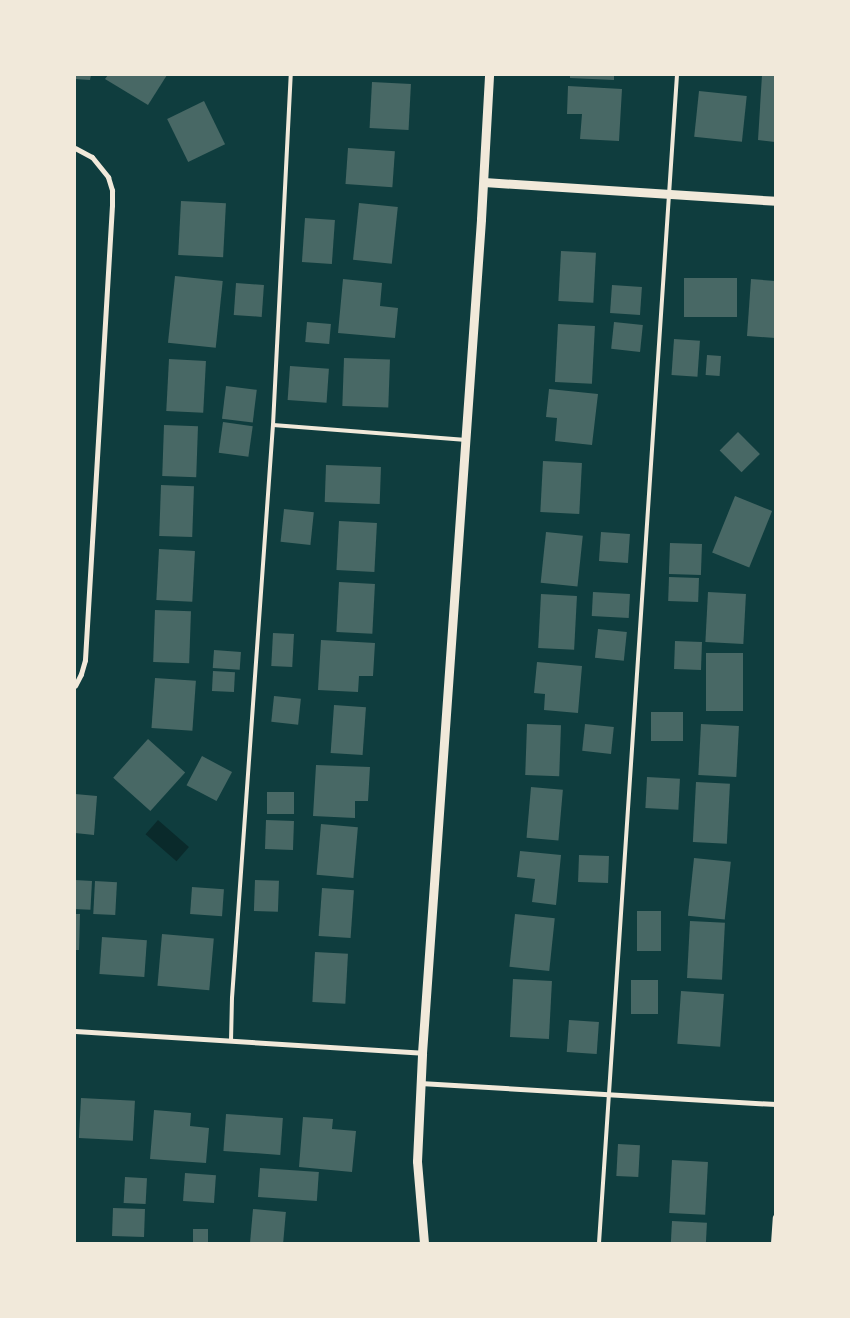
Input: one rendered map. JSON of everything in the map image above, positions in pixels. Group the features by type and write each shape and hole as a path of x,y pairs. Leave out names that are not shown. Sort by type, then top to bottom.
{"street":[{"path":"424,1243 417,1161 420,1083 484,182 489,75"},
{"path":"75,148 92,157 108,177 112,190 85,660 75,686"},
{"path":"484,182 775,201"},
{"path":"75,1032 422,1053"},
{"path":"420,1083 775,1104"},
{"path":"774,1243 775,1217"}],"lane":[{"path":"231,1041 233,988 273,425 291,75"},
{"path":"599,1243 677,75"},
{"path":"273,425 466,440"}],"water":[{"path":"158,820 189,847 176,861 146,834"}],"building":[{"path":"75,75 91,75 90,80 75,79"},
{"path":"108,75 167,75 148,105 105,79"},
{"path":"570,75 614,75 614,80 570,78"},
{"path":"762,75 775,75 775,142 758,140"},
{"path":"372,82 411,84 409,130 370,128"},
{"path":"568,86 622,89 619,141 580,139 582,114 567,114"},
{"path":"699,91 747,96 742,142 694,137"},
{"path":"204,101 225,144 188,162 167,119"},
{"path":"348,148 395,151 392,187 345,184"},
{"path":"181,201 226,203 223,257 178,255"},
{"path":"359,203 398,207 392,264 353,260"},
{"path":"305,218 335,220 332,264 302,262"},
{"path":"561,251 596,253 593,303 558,301"},
{"path":"175,276 223,281 216,348 168,343"},
{"path":"684,278 737,278 737,317 684,317"},
{"path":"343,279 382,283 380,306 398,308 395,338 338,333"},
{"path":"751,279 775,281 775,338 747,336"},
{"path":"236,283 264,285 262,317 234,315"},
{"path":"612,285 642,287 640,315 610,313"},
{"path":"307,322 331,324 329,344 305,342"},
{"path":"614,322 643,325 640,352 611,349"},
{"path":"558,324 595,326 592,384 555,382"},
{"path":"674,339 700,341 697,377 671,375"},
{"path":"707,355 721,356 720,376 706,375"},
{"path":"344,358 390,360 388,408 342,406"},
{"path":"169,359 206,361 203,413 166,411"},
{"path":"290,366 329,369 327,403 288,400"},
{"path":"226,386 257,390 253,423 222,419"},
{"path":"549,389 598,394 592,445 555,441 557,418 546,417"},
{"path":"223,422 253,426 248,457 219,453"},
{"path":"164,425 198,426 196,477 162,476"},
{"path":"738,432 760,454 742,472 720,450"},
{"path":"543,461 582,463 579,514 540,512"},
{"path":"326,465 381,467 380,504 325,502"},
{"path":"161,485 194,486 192,537 159,536"},
{"path":"735,496 772,511 749,568 712,553"},
{"path":"284,509 314,512 310,545 281,542"},
{"path":"339,521 377,523 374,572 336,570"},
{"path":"546,532 583,536 577,587 541,583"},
{"path":"601,532 630,534 628,563 599,561"},
{"path":"670,543 702,544 701,575 669,574"},
{"path":"159,549 195,551 192,602 156,600"},
{"path":"669,577 699,578 698,602 668,601"},
{"path":"339,582 375,584 372,634 336,632"},
{"path":"593,592 630,594 629,618 592,616"},
{"path":"708,592 746,594 743,644 705,642"},
{"path":"541,594 577,596 574,650 538,648"},
{"path":"155,610 191,611 189,663 153,662"},
{"path":"598,629 627,632 624,661 595,658"},
{"path":"273,633 294,634 292,667 271,666"},
{"path":"321,640 375,643 373,676 359,676 358,692 318,690"},
{"path":"675,641 702,642 701,670 674,669"},
{"path":"214,650 241,652 240,670 213,668"},
{"path":"706,653 743,653 743,711 706,711"},
{"path":"537,662 582,666 578,713 544,710 545,694 534,693"},
{"path":"213,671 235,672 234,692 212,691"},
{"path":"155,678 196,681 192,731 152,728"},
{"path":"274,696 301,699 298,725 271,722"},
{"path":"334,705 366,707 363,755 331,753"},
{"path":"651,712 683,712 683,741 651,741"},
{"path":"527,724 561,725 559,776 525,775"},
{"path":"585,724 614,727 611,754 582,751"},
{"path":"701,724 739,726 736,777 698,775"},
{"path":"148,739 185,772 150,811 113,778"},
{"path":"202,756 232,772 217,801 187,785"},
{"path":"316,765 370,767 368,801 355,801 355,818 313,816"},
{"path":"647,777 680,779 678,810 645,808"},
{"path":"696,782 730,784 727,844 693,842"},
{"path":"531,787 563,790 558,841 527,838"},
{"path":"267,792 294,792 294,814 267,814"},
{"path":"75,794 97,796 94,835 75,833"},
{"path":"266,820 294,821 293,850 265,849"},
{"path":"321,824 358,827 353,878 317,875"},
{"path":"520,851 561,855 556,905 532,902 535,879 517,877"},
{"path":"579,855 609,856 608,883 578,882"},
{"path":"694,858 731,862 725,920 688,916"},
{"path":"75,880 92,881 90,910 75,909"},
{"path":"255,880 279,881 278,912 254,911"},
{"path":"95,881 117,882 115,915 93,914"},
{"path":"192,887 224,889 222,916 190,914"},
{"path":"322,888 354,890 351,938 319,936"},
{"path":"637,911 661,911 661,951 637,951"},
{"path":"75,914 80,914 79,950 75,950"},
{"path":"515,914 555,918 549,971 509,967"},
{"path":"690,921 725,923 722,980 687,978"},
{"path":"162,934 214,939 209,990 157,986"},
{"path":"102,937 147,940 144,977 99,974"},
{"path":"315,952 348,954 345,1004 312,1002"},
{"path":"513,979 552,981 549,1039 510,1037"},
{"path":"631,980 658,980 658,1014 631,1014"},
{"path":"681,991 724,994 720,1047 677,1044"},
{"path":"569,1020 599,1022 597,1054 567,1052"},
{"path":"81,1098 135,1101 133,1141 79,1138"},
{"path":"154,1110 191,1113 190,1126 209,1128 206,1163 150,1159"},
{"path":"226,1114 283,1118 280,1155 223,1151"},
{"path":"303,1117 333,1119 332,1129 356,1131 352,1172 299,1167"},
{"path":"618,1144 640,1145 638,1177 616,1176"},
{"path":"672,1160 708,1162 705,1215 669,1213"},
{"path":"260,1168 319,1172 317,1201 258,1197"},
{"path":"185,1173 216,1175 214,1203 183,1201"},
{"path":"125,1177 147,1178 146,1204 124,1203"},
{"path":"113,1208 145,1209 144,1237 112,1236"},
{"path":"253,1209 286,1212 283,1243 250,1243"},
{"path":"672,1221 707,1223 706,1243 671,1243"},
{"path":"193,1229 208,1229 208,1243 193,1243"}]}
